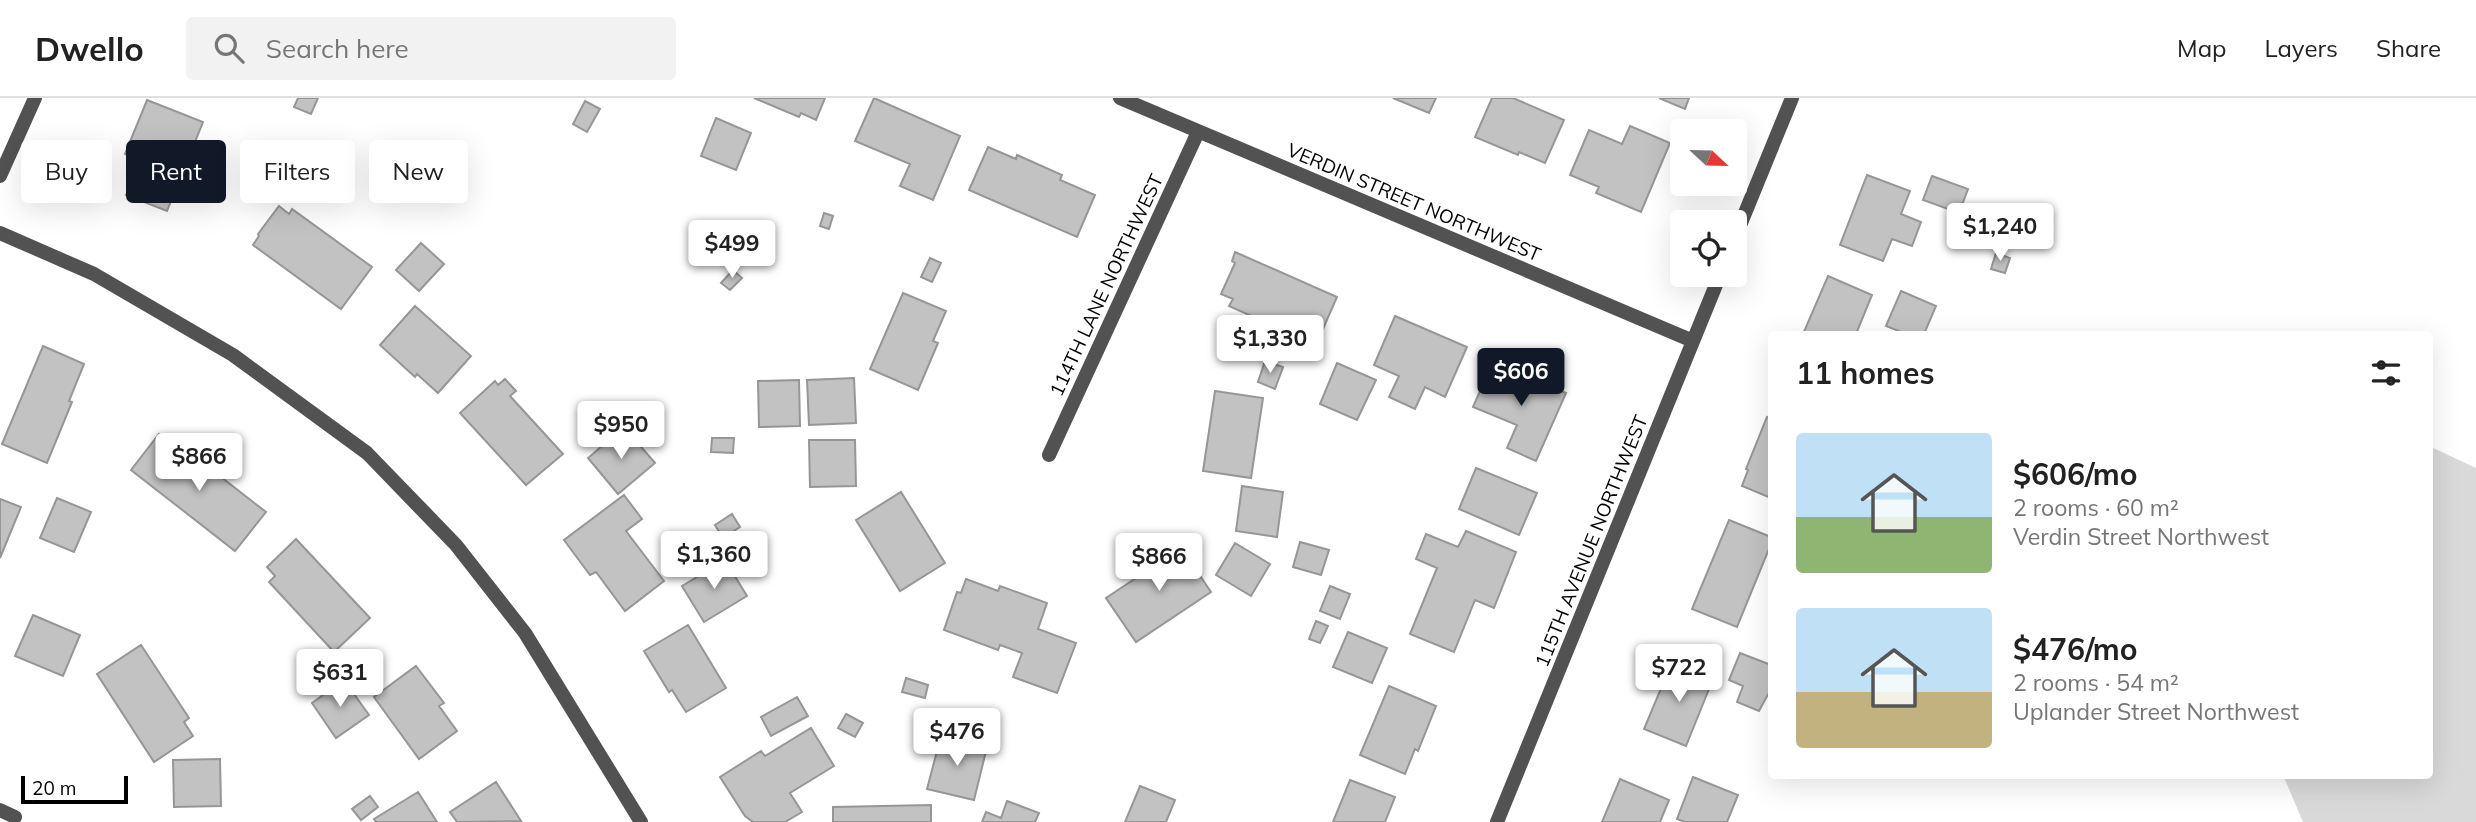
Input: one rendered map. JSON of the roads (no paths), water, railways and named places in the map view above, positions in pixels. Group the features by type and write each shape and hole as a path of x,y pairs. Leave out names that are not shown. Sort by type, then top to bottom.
{"street":[{"path":"0,176 35,98"},
{"name":"VERDIN STREET NORTHWEST","path":"1120,98 1693,341"},
{"path":"1746,210 1792,98"},
{"name":"114TH LANE NORTHWEST","path":"1049,455 1198,132"},
{"path":"0,233 94,274 233,355 367,453 456,545 525,633 641,822"},
{"name":"115TH AVENUE NORTHWEST","path":"1497,822 1715,287"},
{"path":"0,810 15,817"}]}
